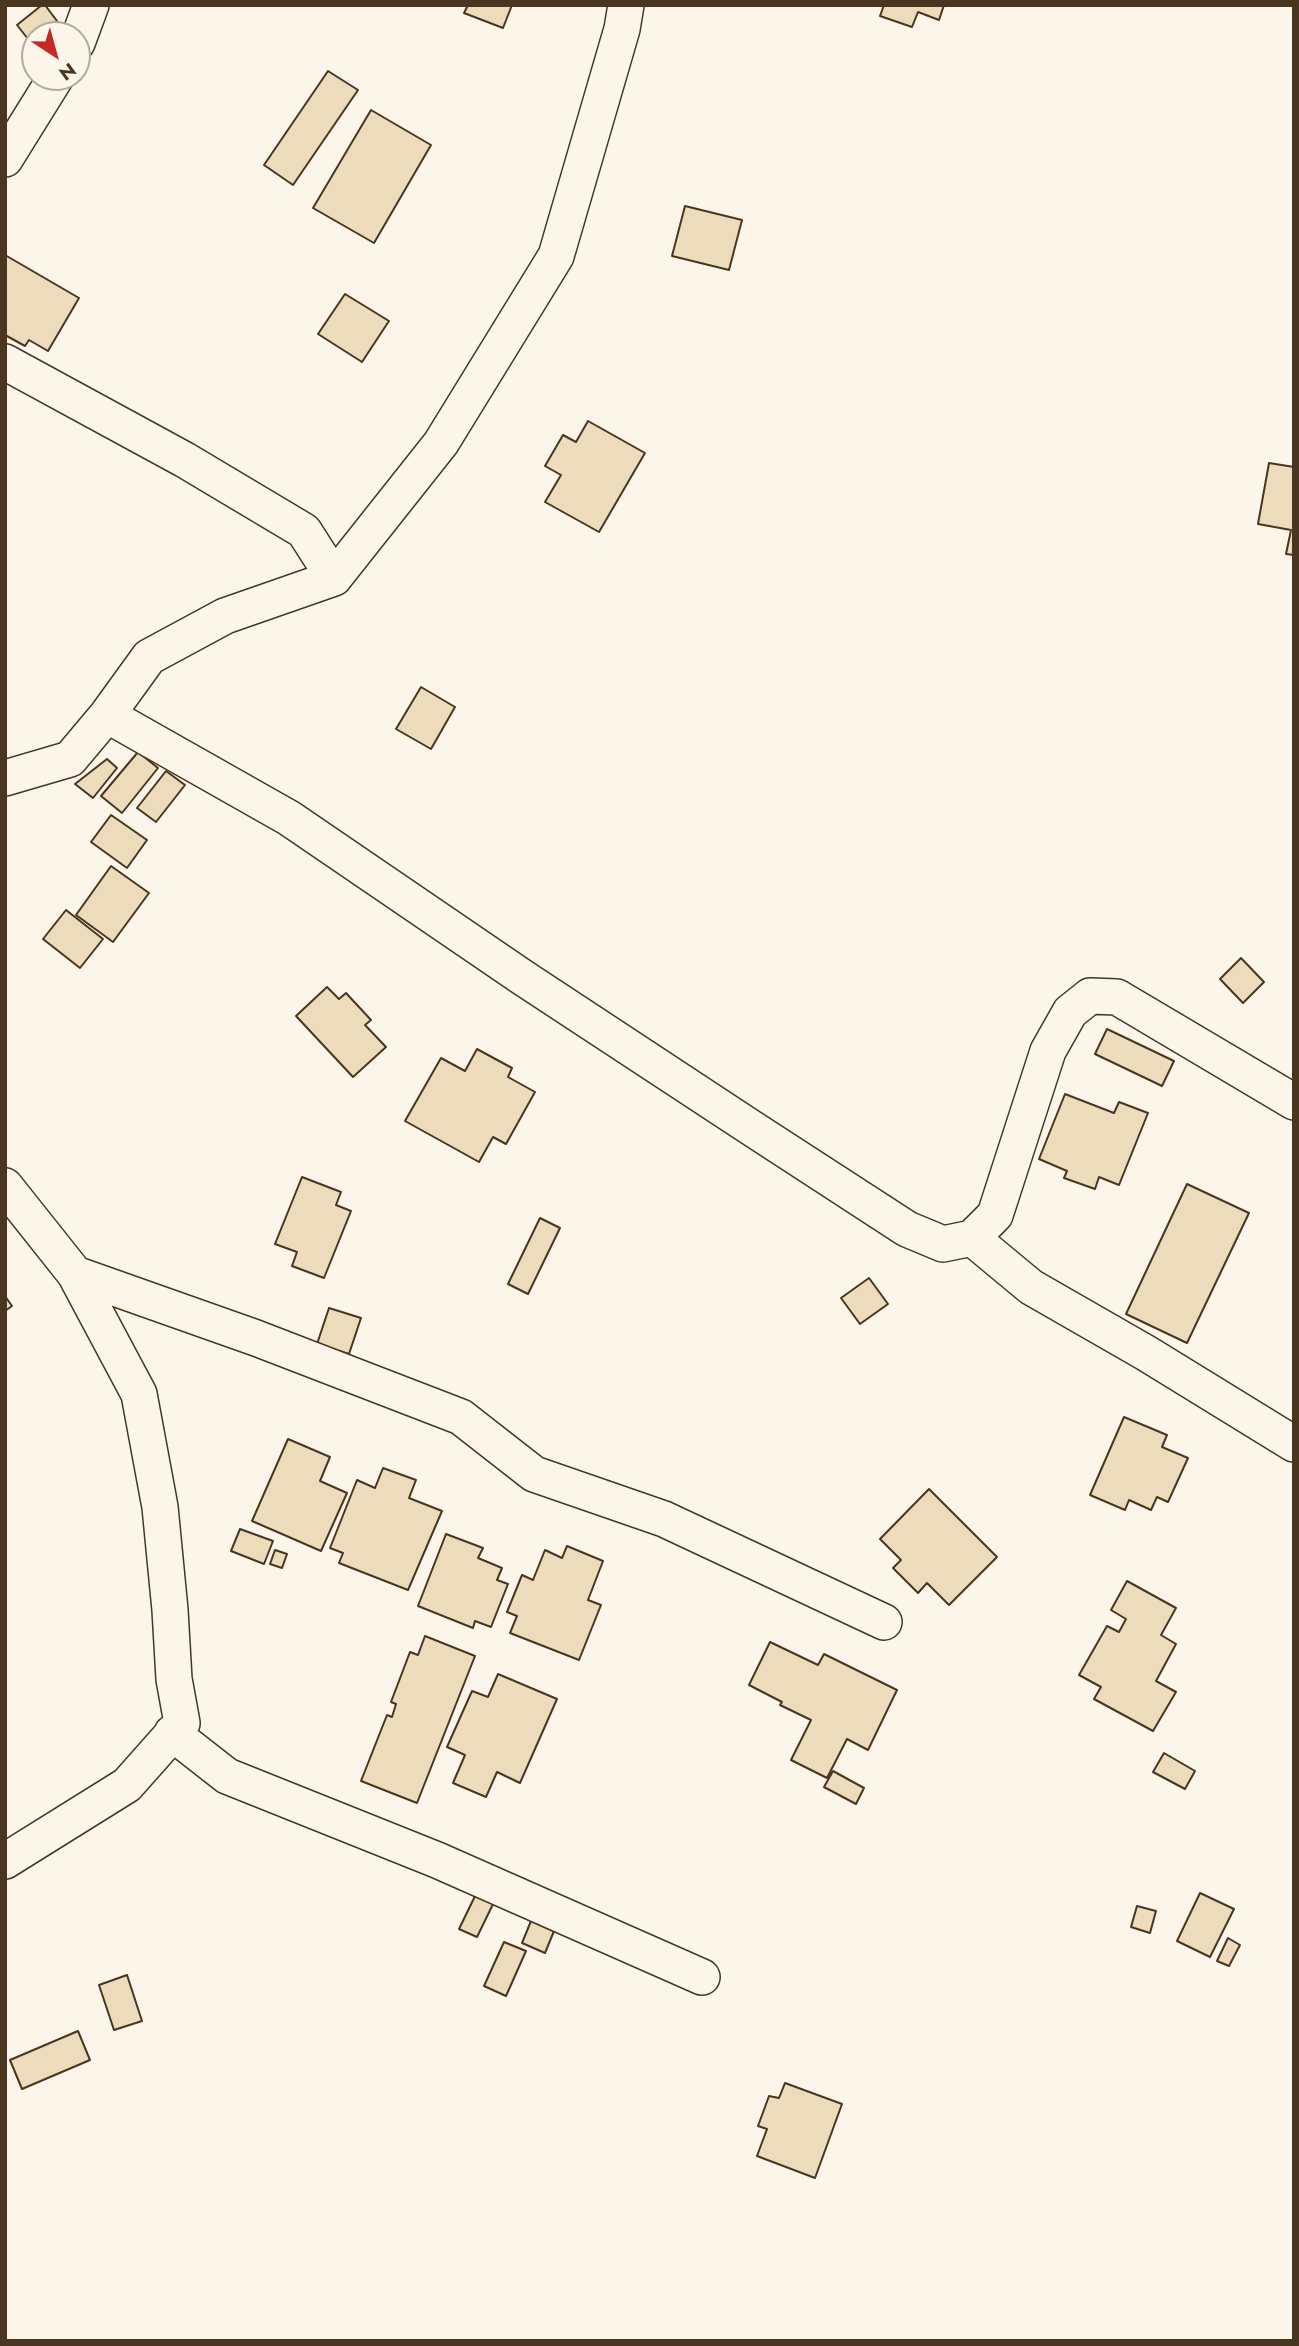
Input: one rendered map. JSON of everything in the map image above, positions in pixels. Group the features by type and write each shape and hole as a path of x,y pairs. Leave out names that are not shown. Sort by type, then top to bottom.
{"street":[{"path":"5,778 70,760 149,657 225,616 334,579 441,443 556,256 622,29 626,5"},
{"path":"5,159 47,91"},
{"path":"5,362 185,460 304,531 334,579"},
{"path":"107,715 289,818 522,976 907,1229 943,1244 972,1238 995,1215 1048,1051 1070,1012 1090,996 1117,997 1294,1102"},
{"path":"5,1186 75,1274 139,1394 160,1507 174,1679 181,1723 127,1785 5,1861"},
{"path":"972,1238 1031,1287 1146,1353 1294,1444"},
{"path":"75,1274 256,1338 461,1417 534,1474 664,1519 884,1622"},
{"path":"172,1733 227,1776 437,1860 702,1976"}],"building":[{"path":"45,5 57,21 22,21"},
{"path":"468,5 512,5 503,28 464,13"},
{"path":"884,5 944,5 939,20 918,12 912,27 880,16"},
{"path":"328,71 358,90 293,185 264,165"},
{"path":"371,110 431,145 374,243 313,208"},
{"path":"685,206 742,220 729,270 672,256"},
{"path":"5,255 79,298 48,351 29,340 25,346 5,335"},
{"path":"345,294 389,321 362,362 318,334"},
{"path":"588,421 645,453 599,532 545,502 561,475 545,466 563,435 576,442"},
{"path":"1269,463 1294,467 1294,555 1286,554 1291,530 1258,524"},
{"path":"421,687 455,707 431,749 396,729"},
{"path":"138,752 158,768 122,813 101,796"},
{"path":"107,759 117,768 93,798 75,784"},
{"path":"166,771 185,785 156,822 137,808"},
{"path":"111,815 147,840 127,868 91,842"},
{"path":"111,866 149,893 113,942 76,915"},
{"path":"66,910 103,939 80,968 43,939"},
{"path":"1241,958 1264,982 1243,1003 1220,979"},
{"path":"327,987 339,999 346,993 371,1020 365,1025 386,1047 353,1077 296,1016"},
{"path":"1107,1029 1174,1061 1162,1086 1095,1054"},
{"path":"477,1049 512,1068 508,1077 535,1092 506,1144 493,1137 479,1162 405,1121 441,1058 465,1071"},
{"path":"1065,1094 1114,1113 1119,1102 1148,1113 1119,1185 1099,1177 1095,1189 1064,1178 1067,1171 1039,1159"},
{"path":"302,1177 341,1192 336,1205 351,1211 324,1278 292,1266 297,1252 275,1244"},
{"path":"1187,1184 1249,1213 1187,1343 1126,1314"},
{"path":"540,1218 560,1228 528,1294 508,1284"},
{"path":"869,1278 888,1304 860,1324 841,1298"},
{"path":"5,1296 12,1306 5,1311"},
{"path":"329,1308 361,1318 349,1354 317,1344"},
{"path":"1124,1417 1167,1435 1162,1447 1188,1458 1168,1502 1157,1497 1151,1510 1129,1500 1125,1510 1090,1495"},
{"path":"288,1439 330,1457 320,1481 347,1493 321,1551 252,1521"},
{"path":"383,1468 416,1480 409,1498 442,1511 408,1590 339,1563 343,1553 330,1548 357,1480 375,1488"},
{"path":"929,1489 997,1557 949,1605 927,1583 918,1593 893,1568 901,1560 880,1539"},
{"path":"240,1529 273,1541 264,1564 231,1551"},
{"path":"446,1534 483,1548 478,1558 502,1568 497,1580 508,1584 491,1627 475,1621 473,1628 418,1606"},
{"path":"567,1546 603,1561 588,1600 601,1605 579,1660 510,1633 517,1616 507,1612 522,1575 533,1580 545,1550 562,1558"},
{"path":"275,1550 287,1554 282,1568 270,1564"},
{"path":"1127,1581 1176,1608 1161,1635 1176,1644 1156,1681 1176,1692 1153,1731 1094,1699 1101,1687 1079,1675 1107,1626 1119,1632 1126,1619 1111,1610"},
{"path":"425,1636 475,1656 417,1803 361,1781 387,1715 392,1717 396,1704 391,1702 410,1652 418,1655"},
{"path":"770,1642 818,1665 824,1654 897,1690 868,1750 847,1739 827,1778 791,1760 811,1720 780,1705 782,1702 749,1685"},
{"path":"498,1674 557,1699 520,1783 497,1772 486,1797 453,1783 465,1755 447,1747 472,1691 488,1697"},
{"path":"1164,1753 1195,1771 1185,1789 1153,1772"},
{"path":"833,1771 864,1788 856,1804 824,1787"},
{"path":"477,1892 495,1900 477,1937 459,1929"},
{"path":"1200,1893 1234,1909 1210,1957 1177,1941"},
{"path":"1137,1906 1156,1911 1150,1933 1131,1927"},
{"path":"531,1921 554,1931 545,1953 522,1943"},
{"path":"1228,1938 1240,1945 1229,1966 1217,1961"},
{"path":"504,1942 526,1951 506,1996 484,1986"},
{"path":"127,1975 142,2021 114,2030 99,1985"},
{"path":"78,2031 90,2060 22,2089 10,2060"},
{"path":"785,2083 842,2104 815,2178 757,2156 767,2129 758,2126 769,2096 779,2098"}]}
